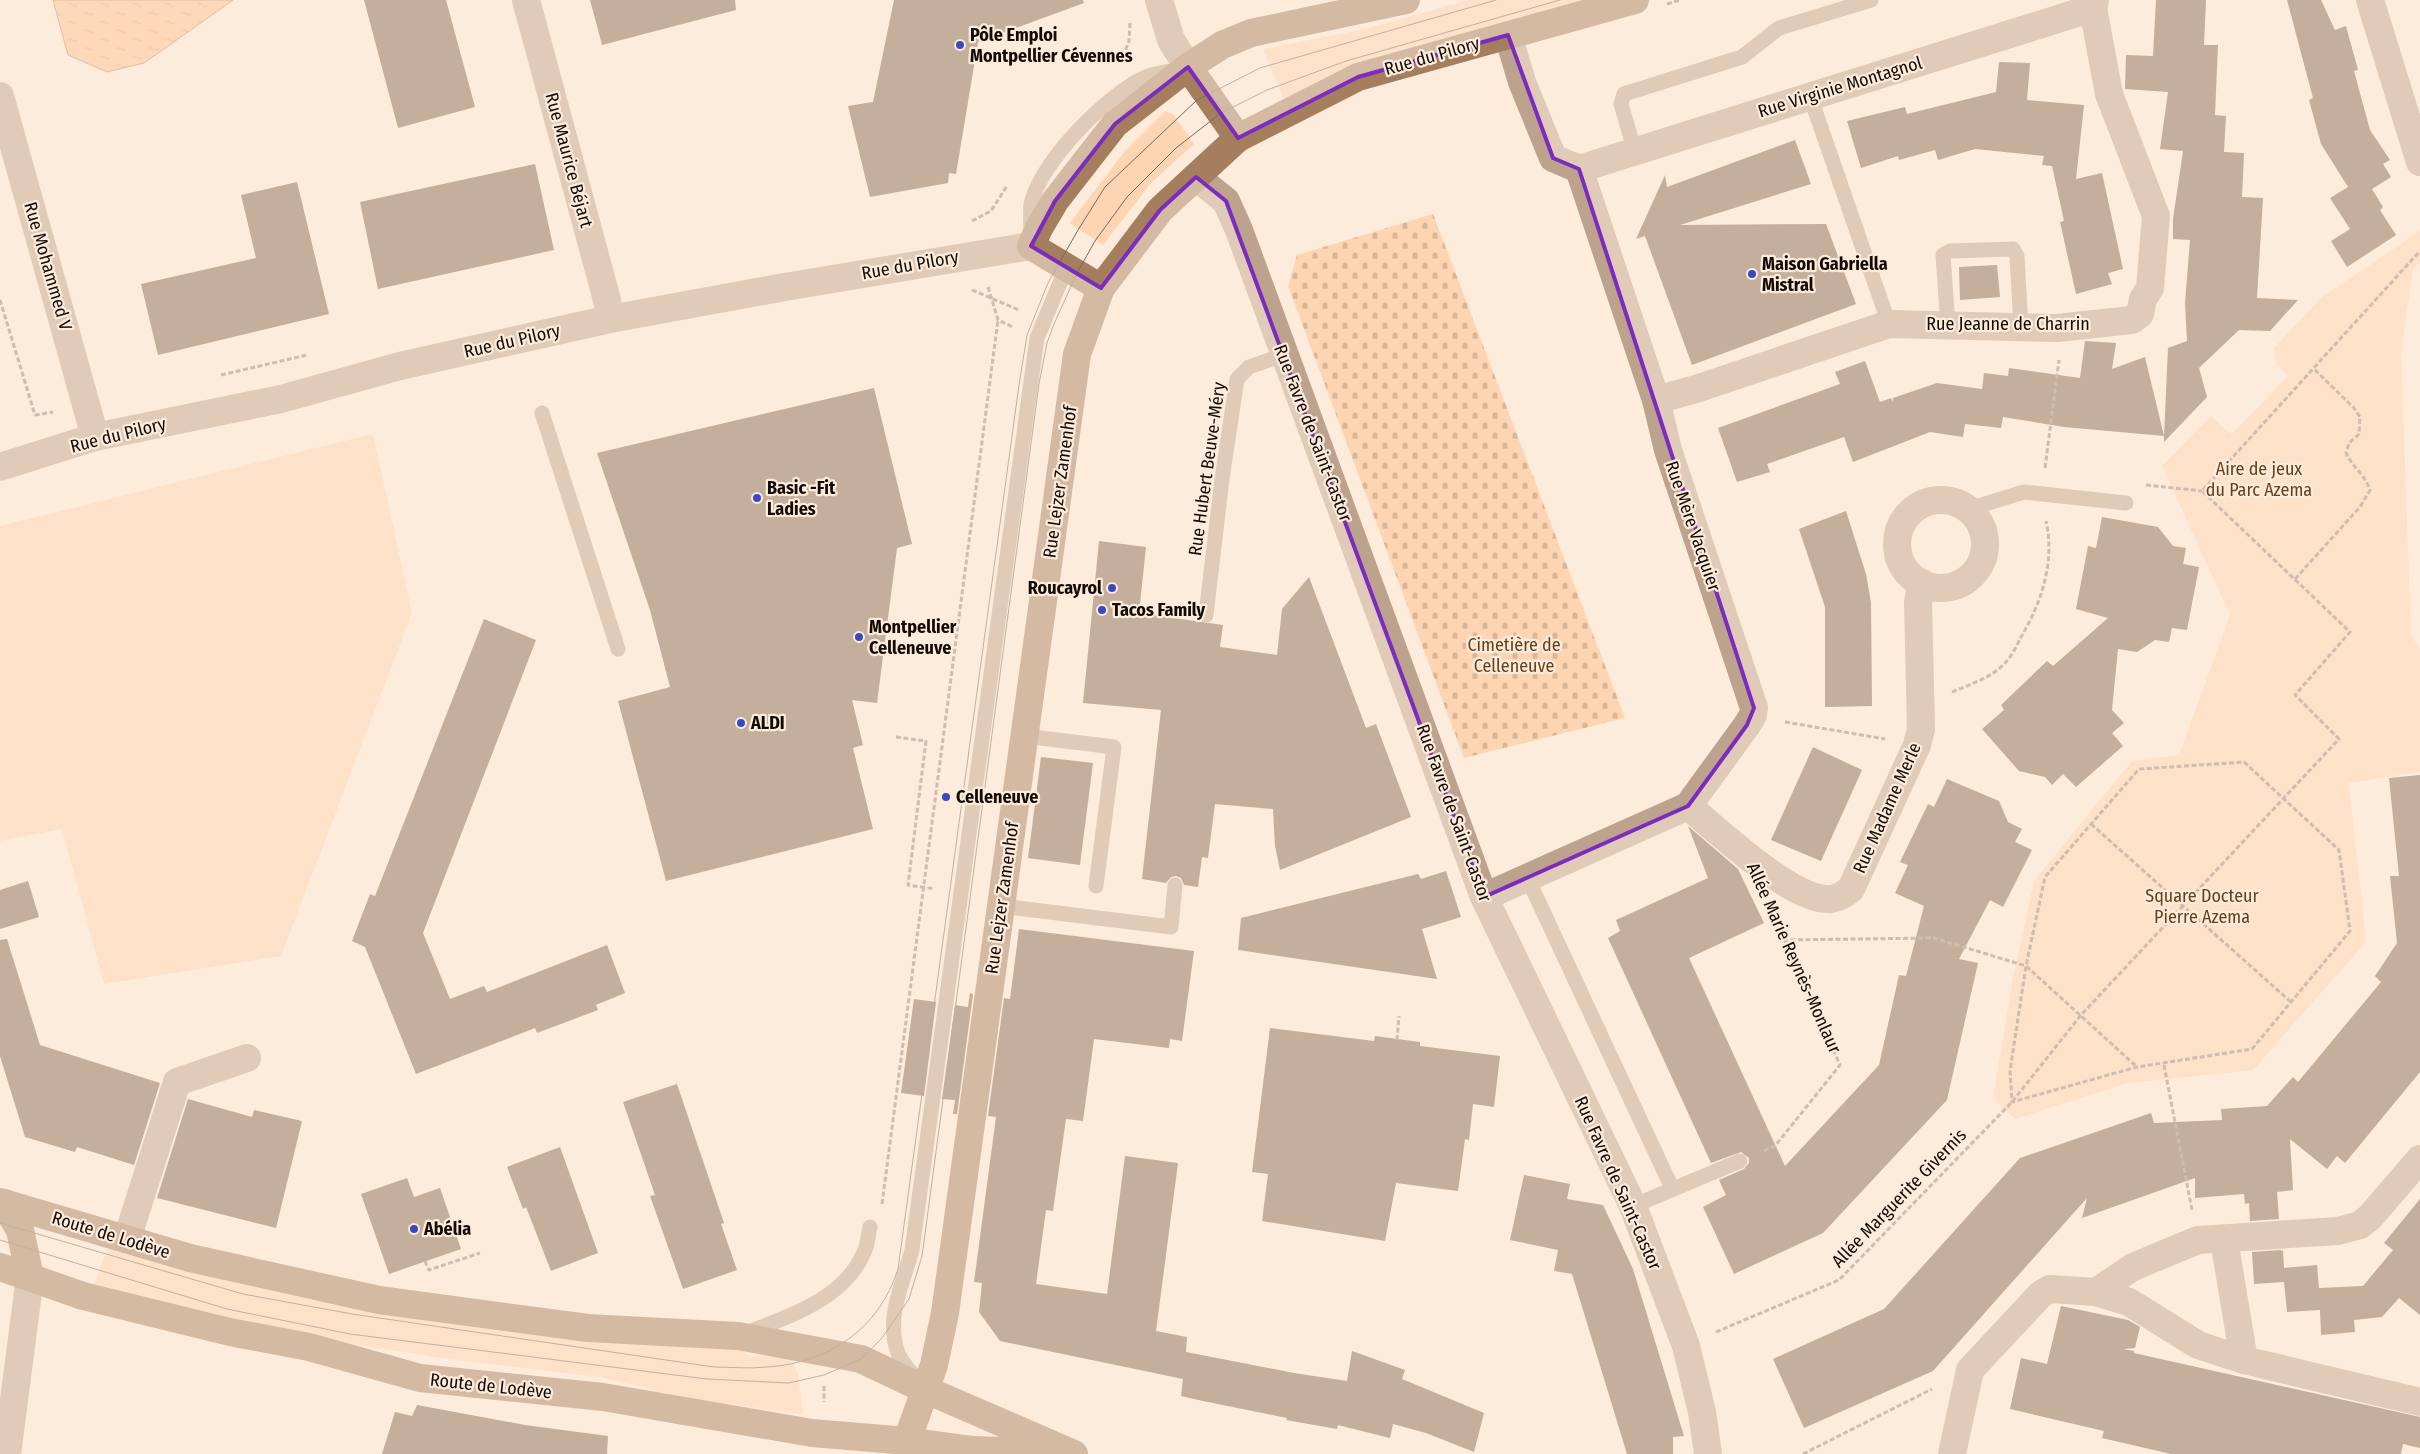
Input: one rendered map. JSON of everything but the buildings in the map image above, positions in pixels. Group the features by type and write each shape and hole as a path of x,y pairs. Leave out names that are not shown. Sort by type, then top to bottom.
{"main road":[{"path":"1101,288 1031,246 1038,228 1054,201 1115,124 1188,67 1222,44 1251,33 1406,0"},
{"name":"Rue du Pilory","path":"1196,177 1238,138 1358,77 1635,0"},
{"path":"1188,67 1238,138"},
{"name":"Rue Lejzer Zamenhof","path":"924,1389 934,1365 945,1313 1077,354 1101,288 1160,210 1196,177"},
{"name":"Route de Lodève","path":"2,1203 190,1258 379,1300 588,1328 738,1336 861,1359 1072,1454"},
{"name":"Route de Lodève","path":"2,1203 20,1230 30,1277"},
{"name":"Route de Lodève","path":"0,1268 83,1296 230,1332 309,1348 420,1378 603,1397 906,1448 1072,1454"},
{"path":"906,1448 924,1389"}],"street":[{"name":"Rue Maurice Béjart","path":"526,0 607,300 610,319"},
{"path":"1159,0 1171,40 1188,67"},
{"path":"2370,0 2420,162"},
{"name":"Rue Virginie Montagnol","path":"1579,169 2094,4"},
{"name":"Rue Jeanne de Charrin","path":"1656,400 1696,389 1889,324 2063,328 2132,320 2140,314 2143,299 2150,288 2156,216 2110,94 2094,4"},
{"path":"1508,35 1522,82 1553,158 1579,169"},
{"name":"Rue Mohammed V","path":"0,96 88,406 95,437"},
{"name":"Rue Mère Vacquier","path":"1579,169 1656,400 1668,450 1752,701 1753,715"},
{"name":"Rue Favre de Saint-Castor","path":"1196,177 1226,202 1238,230 1283,356 1363,564 1484,897 1633,1206 1686,1346 1714,1453"},
{"name":"Rue du Pilory","path":"0,467 95,437 281,399 400,366 610,319 785,287 1031,246"},
{"path":"1941,500 1956,502 1969,509 1978,520 1984,532 1985,546 1982,560 1974,573 1950,587 1922,584 1910,575 1902,562 1898,549 1898,534 1904,520 1914,509 1927,502 1941,500"},
{"name":"Rue Madame Merle","path":"1752,858 1790,887 1810,896 1830,899 1843,895 1851,889 1917,745 1921,729 1918,602 1922,584"},
{"path":"1484,897 1688,806 1753,715"},
{"name":"Allée Marie Reynès-Monlaur","path":"1688,806 1752,858"},
{"path":"127,1239 177,1082 247,1058"},
{"path":"2096,1292 2133,1267 2211,1240 2338,1232 2360,1226 2420,1159"},
{"path":"2211,1240 2244,1360"},
{"path":"7,1454 30,1277"},
{"path":"1952,1454 1970,1370 2041,1294 2050,1289 2096,1292 2129,1302 2198,1345 2244,1360 2420,1402"}],"lane":[{"path":"1635,152 1622,104 1624,94 1742,57 1779,28 1871,0"},
{"path":"1810,96 1889,324"},
{"path":"1948,326 1943,255 1950,251 2013,249 2016,256 2021,327"},
{"path":"924,1389 899,1354 892,1324 898,1292 912,1250 1037,338 1067,266"},
{"name":"Rue Hubert Beuve-Méry","path":"1206,615 1222,479 1237,379 1249,367 1283,356"},
{"path":"542,413 618,649"},
{"path":"1969,509 2024,492 2126,504"},
{"path":"1024,736 1114,747 1096,886"},
{"path":"1527,877 1672,1188"},
{"path":"1000,906 1171,927 1175,885"},
{"path":"1633,1206 1740,1161"},
{"path":"738,1336 803,1310 828,1295 852,1274 866,1250 870,1227"}],"path":[{"path":"962,223 972,221"},
{"path":"2313,368 2354,408 2360,417 2359,434 2349,443 2346,453 2352,465 2365,477 2370,490 2360,507 2295,579 2202,491 2313,368 2420,251"},
{"path":"0,300 35,415 88,406"},
{"path":"882,1209 998,320"},
{"path":"2045,474 2063,328"},
{"path":"214,377 311,354"},
{"path":"1920,704 1988,676 2006,662 2017,645 2033,617 2042,593 2048,566 2049,534 2045,518 2044,495"},
{"name":"Allée Marguerite Givernis","path":"1686,1346 1839,1280 2012,1102 2081,1016 2339,739 2295,695 2350,632 2295,579"},
{"path":"1753,715 1917,745"},
{"path":"896,737 926,741 908,885 961,892"},
{"path":"2244,762 2339,850 2350,932 2252,1049 2138,1068 2012,1102 2010,1071 2026,966 2045,877 2092,824 2140,769 2244,762"},
{"path":"2092,824 2291,1002"},
{"name":"Allée Marie Reynès-Monlaur","path":"1773,912 1783,940 1840,1065 1775,1146"},
{"path":"1783,940 1934,938 2026,966 2138,1068"},
{"path":"1397,1040 1399,1016"},
{"path":"2164,1065 2211,1240"},
{"path":"426,1261 429,1270 480,1253"},
{"path":"1803,1454 1970,1370"}],"highlighted area":[{"path":"1508,35 1553,158 1579,169 1754,708 1747,725 1688,806 1484,897 1226,201 1196,177 1160,210 1101,288 1031,246 1055,201 1115,124 1188,67 1238,138 1358,77"}],"green space":[{"path":"1469,0 1598,0 1286,105 1263,49 1365,29"},
{"path":"1165,111 1173,114 1194,144 1151,183 1103,245 1070,223 1125,151"},
{"name":"Cimetière de Celleneuve","path":"1433,214 1625,718 1464,758 1288,286 1297,255"},
{"name":"Square Docteur Pierre Azema","path":"2420,231 2420,261 2413,270 2401,350 2411,635 2420,649 2420,772 2349,783 2366,942 2253,1070 2128,1083 2015,1119 1993,1098 2012,983 2034,881 2132,761 2179,755 2230,615 2162,466 2211,416 2231,435 2288,376 2276,364 2274,348 2322,297"},
{"path":"373,434 412,613 281,956 104,984 62,829 0,841 0,526"},
{"path":"108,1245 181,1268 306,1298 745,1348 747,1357 791,1356 798,1375 803,1414 692,1399 600,1377 455,1360 308,1337 93,1289"}],"water":[{"path":"53,0 233,0 144,63 107,72 68,55"}],"tram line":[{"path":"0,1223 243,1294 352,1314 714,1367 754,1368 790,1364 831,1350 849,1339 865,1325 878,1309 898,1269 1019,385 1027,335 1048,283 1105,187 1197,100 1260,68 1496,0"},
{"path":"0,1240 227,1309 350,1334 707,1379 789,1383 824,1375 861,1359 882,1338 909,1299 922,1256 1039,384 1047,343 1077,273 1095,241 1127,197 1176,148 1221,113 1267,90 1346,61 1560,0"}],"place":[{"name":"Pôle Emploi Montpellier Cévennes","path":"960,45"},
{"name":"Maison Gabriella Mistral","path":"1752,274"},
{"name":"Basic -Fit Ladies","path":"757,498"},
{"name":"Roucayrol","path":"1112,588"},
{"name":"Tacos Family","path":"1102,610"},
{"name":"Montpellier Celleneuve","path":"859,637"},
{"name":"ALDI","path":"741,723"},
{"name":"Celleneuve","path":"946,797"},
{"name":"Abélia","path":"414,1229"}],"park label":[{"name":"Aire de jeux du Parc Azema","path":"2259,479"}]}
